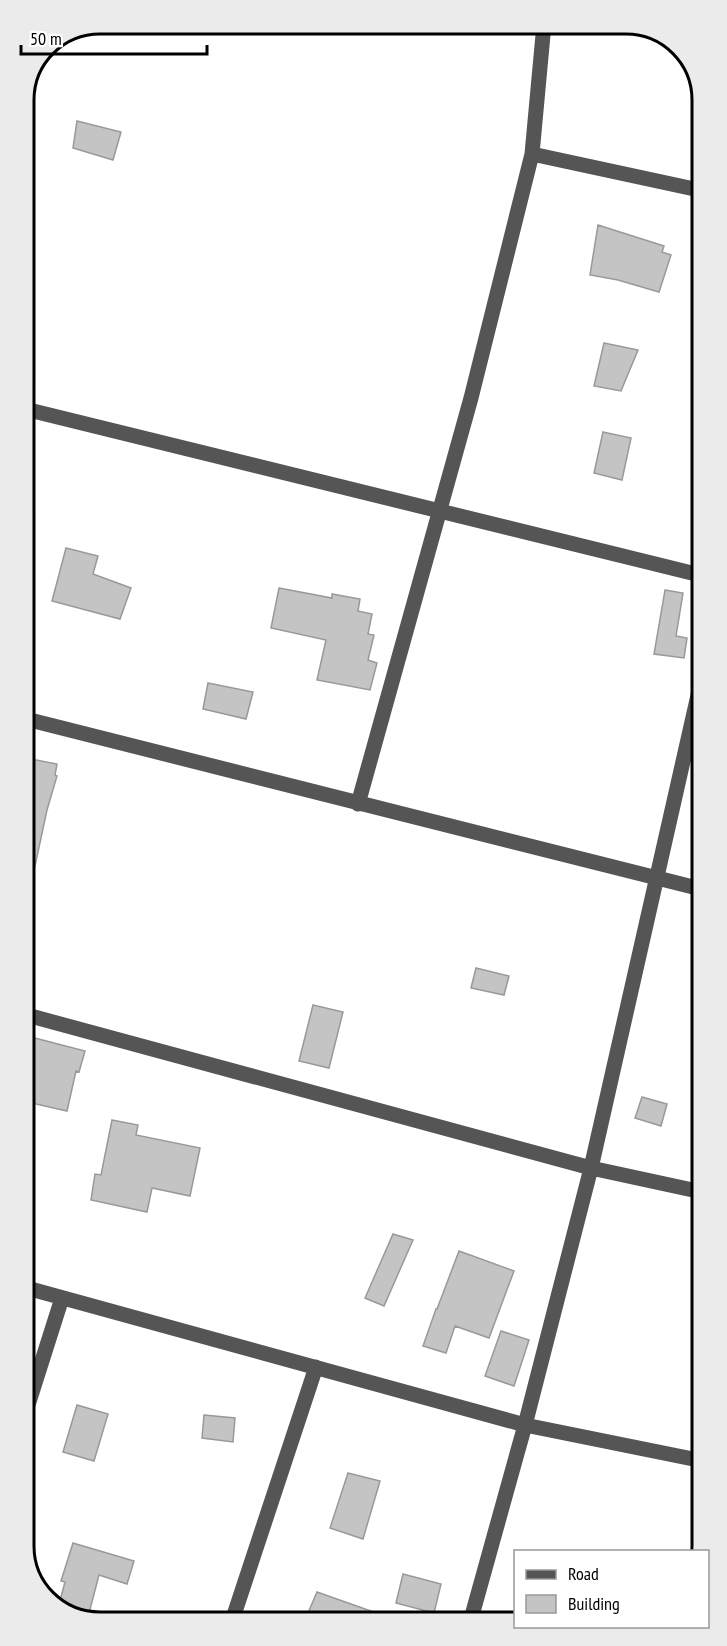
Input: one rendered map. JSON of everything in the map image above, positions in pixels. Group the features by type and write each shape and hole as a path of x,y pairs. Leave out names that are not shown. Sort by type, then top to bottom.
{"street":[{"path":"358,804 474,386 532,154 543,35"},
{"path":"532,154 692,188"},
{"path":"35,411 692,573"},
{"path":"473,1612 525,1425 591,1168 692,718"},
{"path":"35,721 692,887"},
{"path":"34,1017 591,1168 692,1190"},
{"path":"34,1290 525,1425 692,1459"},
{"path":"34,1386 62,1298"},
{"path":"235,1611 316,1367"}],"building":[{"path":"77,121 121,132 113,160 73,148"},
{"path":"598,225 664,246 662,252 671,255 659,292 618,280 590,275"},
{"path":"604,343 638,350 621,391 594,386"},
{"path":"603,432 631,438 622,480 594,473"},
{"path":"66,548 98,556 93,574 131,588 120,619 52,601"},
{"path":"279,588 332,598 332,594 360,599 358,611 372,614 368,634 374,635 368,660 377,663 370,690 317,680 326,640 271,628"},
{"path":"665,590 683,593 676,636 687,638 684,658 654,654"},
{"path":"208,683 253,692 246,719 203,709"},
{"path":"35,760 57,764 55,775 57,776 35,866"},
{"path":"476,968 509,976 504,995 471,988"},
{"path":"313,1005 343,1012 329,1068 299,1061"},
{"path":"34,1038 85,1051 79,1072 76,1071 67,1111 34,1104"},
{"path":"642,1097 667,1104 661,1126 635,1118"},
{"path":"112,1120 138,1125 136,1135 200,1148 190,1196 152,1188 147,1212 91,1200 95,1174 101,1175"},
{"path":"393,1234 413,1240 384,1306 365,1298"},
{"path":"459,1251 514,1271 489,1338 455,1326 446,1353 423,1346"},
{"path":"501,1331 529,1340 514,1386 485,1376"},
{"path":"77,1405 108,1414 94,1461 63,1452"},
{"path":"204,1415 235,1418 233,1442 202,1438"},
{"path":"348,1473 380,1481 363,1539 330,1528"},
{"path":"73,1543 134,1561 127,1584 99,1575 90,1610 67,1603 61,1598 65,1582 61,1581"},
{"path":"403,1574 441,1584 434,1612 396,1603"},
{"path":"317,1592 372,1612 309,1611"}]}
